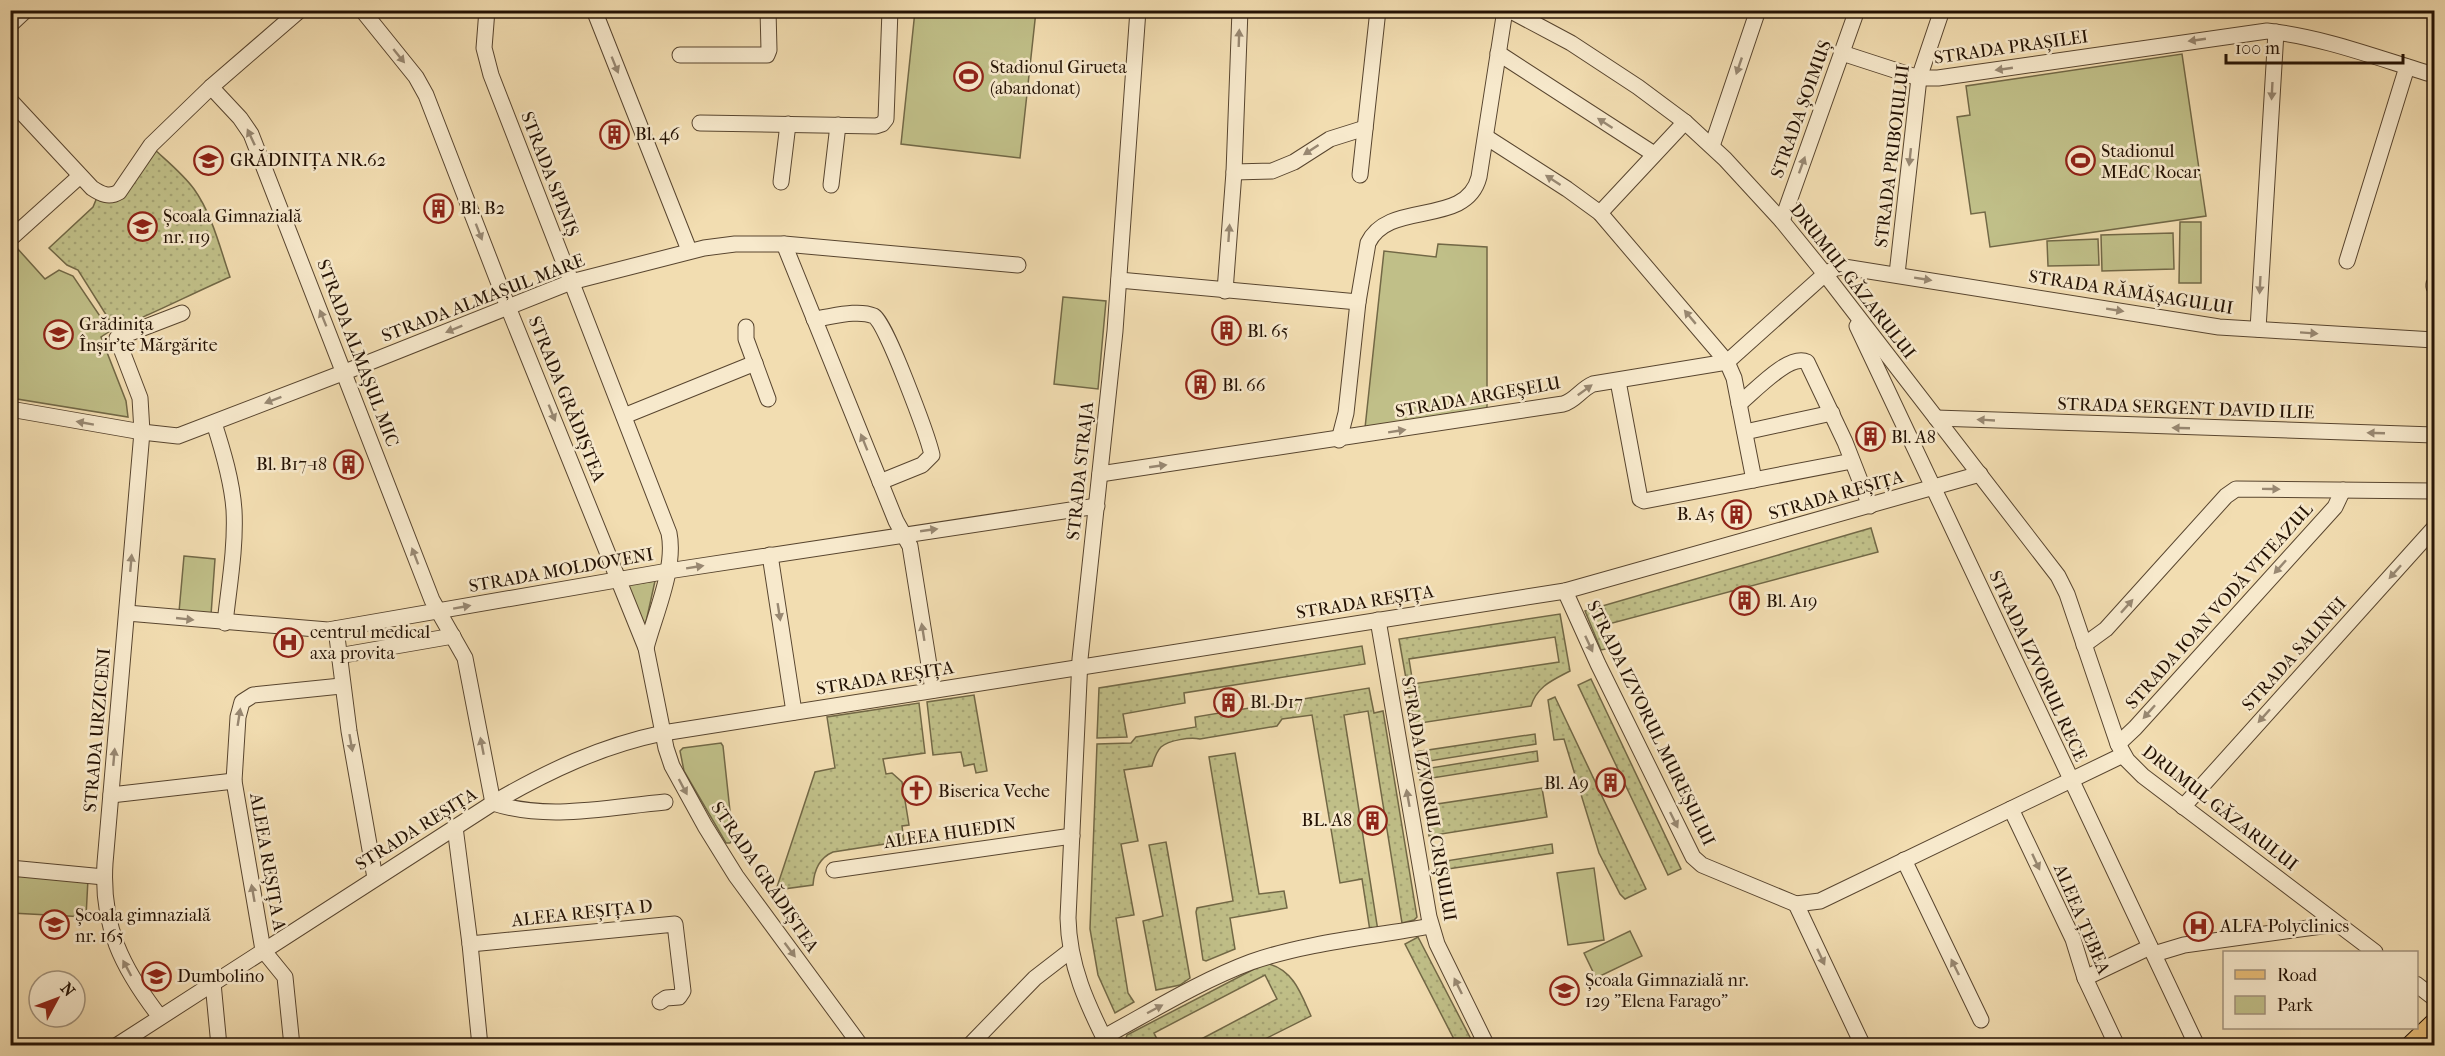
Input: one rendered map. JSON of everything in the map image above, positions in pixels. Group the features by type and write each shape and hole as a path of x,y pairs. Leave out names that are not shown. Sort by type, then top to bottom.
{"main road":[{"path":"2410,1046 2434,1024"}],"street":[{"path":"10,25 26,10"},
{"path":"10,100 92,188 109,196 119,192 151,145 211,87 300,10"},
{"name":"STRADA GRĂDIȘTEA","path":"362,10 422,87 646,648 667,753 675,773 728,863 861,1046"},
{"name":"STRADA SPINIȘ","path":"487,10 484,42 486,61 669,533 671,546 668,571"},
{"path":"594,10 689,250"},
{"path":"680,55 767,55 769,50 768,10"},
{"path":"700,123 876,126 882,124 886,119 890,10"},
{"name":"STRADA STRAJA","path":"1106,1041 1086,1001 1070,951 1068,918 1080,666 1119,280 1138,10"},
{"path":"1225,291 1234,172 1240,10"},
{"path":"1360,175 1378,10"},
{"name":"DRUMUL GĂZARULUI","path":"1358,302 1368,243 1372,234 1382,226 1461,202 1475,190 1507,10 1547,30 1614,70 1685,122 1712,146 1782,220 2058,576 2067,594 2121,749 2139,772 2374,951"},
{"path":"1712,146 1758,10"},
{"name":"STRADA ȘOIMUȘ","path":"1782,220 1857,10"},
{"name":"STRADA PRIBOIULUI","path":"1897,274 1919,78 1942,10"},
{"name":"STRADA PRAȘILEI","path":"1842,53 1919,78 1938,78 2258,31 2276,32 2342,48 2434,75"},
{"path":"2258,329 2276,32"},
{"path":"1498,53 1654,154"},
{"path":"2347,261 2407,67"},
{"name":"STRADA ALMAȘUL MIC","path":"211,87 240,118 251,134 437,611 465,658 493,803"},
{"path":"1600,213 1685,122"},
{"path":"781,182 788,124"},
{"path":"831,185 838,125"},
{"path":"1234,172 1272,171 1294,162 1330,139 1365,128"},
{"path":"1486,137 1600,213 1728,362 1754,480"},
{"path":"10,239 80,176"},
{"name":"STRADA ALMAȘUL MARE","path":"10,409 178,436 571,282 689,250 735,244 784,244 1018,265"},
{"path":"784,244 896,521 910,546 933,690"},
{"name":"STRADA RĂMĂȘAGULUI","path":"1825,274 1836,268 1844,267 2187,322 2258,329 2434,340"},
{"path":"1728,362 1825,274"},
{"path":"1119,280 1358,302 1346,413 1339,440"},
{"name":"STRADA IZVORUL RECE","path":"1846,302 2197,1046"},
{"name":"STRADA URZICENI","path":"160,1017 132,977 118,952 108,919 104,877 142,432 140,399 117,338 182,313"},
{"path":"814,319 852,314 872,315 880,320 891,345 932,455 922,465 880,482"},
{"path":"746,327 746,339 768,399"},
{"path":"1739,405 1789,363 1800,359 1810,364 1870,506"},
{"name":"STRADA ARGEȘELU","path":"1100,474 1339,440 1563,404 1572,401 1587,386 1728,362"},
{"path":"624,416 755,363"},
{"path":"1618,381 1640,499 1644,501 1852,461"},
{"path":"1745,432 1832,413"},
{"name":"STRADA SERGENT DAVID ILIE","path":"1936,418 2434,435"},
{"path":"214,423 234,509 225,622"},
{"path":"1932,488 1980,474"},
{"name":"STRADA REȘIȚA","path":"116,1046 130,1041 160,1017 493,803 540,776 578,758 617,744 663,733 1565,591 1932,488"},
{"path":"2084,645 2106,628 2230,492 2242,489 2434,491"},
{"name":"STRADA IOAN VODĂ VITEAZUL","path":"1797,903 1820,901 2071,780 2121,749 2135,728 2335,507 2343,490"},
{"name":"STRADA MOLDOVENI","path":"127,613 316,630 336,629 668,571 1097,506"},
{"name":"STRADA SALINEI","path":"2183,807 2434,528"},
{"name":"STRADA REȘIȚA","path":"770,555 794,712"},
{"name":"STRADA GRĂDIȘTEA","path":"646,648 668,571"},
{"name":"STRADA IZVORUL MUREȘULUI","path":"1565,591 1598,664 1693,857 1702,865 1797,903"},
{"name":"STRADA IZVORUL CRIȘULUI","path":"1378,620 1431,926 1437,944 1487,1046"},
{"path":"336,629 341,686 375,878"},
{"path":"338,656 453,636"},
{"path":"234,778 238,717 245,698 253,695 341,686"},
{"name":"ALEEA REȘIȚA A","path":"111,795 234,778 263,950"},
{"path":"493,803 515,809 544,812 665,802"},
{"name":"ALEEA ȚEBEA","path":"2011,809 2073,939 2085,978 2117,1046"},
{"path":"455,827 480,1046"},
{"name":"ALEEA HUEDIN","path":"834,870 1072,836"},
{"path":"1904,860 1981,1020"},
{"path":"10,868 104,877"},
{"path":"1797,903 1863,1046"},
{"name":"ALEEA REȘIȚA D","path":"470,944 675,924 683,991 680,997 666,998 660,1002"},
{"path":"2085,978 2152,950 2337,924"},
{"path":"1106,1041 1222,975 1252,962 1308,948 1431,926"},
{"path":"263,950 285,977 292,1046"},
{"path":"969,1046 1035,978 1070,951"},
{"path":"213,983 219,1046"},
{"path":"2418,986 2434,998"}],"green space":[{"name":"Stadionul Girueta (abandonat)","path":"915,11 1036,11 1020,158 901,144"},
{"name":"Stadionul MEdC Rocar","path":"2182,54 2206,216 1990,247 1985,212 1971,214 1957,117 1970,115 1966,86"},
{"name":"Școala Gimnazială nr. 119","path":"154,149 185,178 206,209 230,277 115,329 78,270 67,265 49,248 93,207 98,195 106,198"},
{"path":"2180,222 2201,222 2201,283 2179,283"},
{"path":"2173,233 2174,269 2102,271 2101,235"},
{"path":"2098,239 2099,265 2048,266 2047,241"},
{"path":"1438,244 1487,247 1487,411 1365,428 1384,251 1436,257"},
{"name":"Grădinița Înșir'te Mărgărite","path":"17,248 45,279 59,270 73,276 110,331 101,337 126,401 128,417 11,398 10,254"},
{"path":"1063,297 1106,301 1098,389 1054,384"},
{"path":"1871,528 1878,552 1601,626 1606,649 1601,650 1585,611"},
{"path":"184,556 215,559 211,615 179,612"},
{"path":"655,581 644,631 626,585"},
{"path":"1560,614 1570,671 1541,689 1531,706 1414,724 1399,639","holes":["1555,637 1559,662 1413,684 1409,659"]},
{"path":"1362,646 1365,664 1184,693 1185,703 1123,714 1127,737 1097,738 1099,688"},
{"path":"1591,679 1681,869 1668,875 1578,685"},
{"path":"1369,688 1374,713 1383,711 1417,917 1402,923 1368,711 1344,715 1378,931 1370,931 1362,879 1340,883 1312,715 1282,719 1277,726 1174,741 1159,749 1152,766 1124,770 1138,841 1121,844 1134,915 1116,918 1128,993 1134,1002 1115,1013 1098,975 1090,929 1097,744 1131,743 1136,737 1196,727 1195,717"},
{"path":"974,695 987,771 976,773 974,764 964,766 961,752 933,755 927,702"},
{"path":"1555,697 1646,889 1625,899 1620,894 1599,853 1564,739 1554,740 1548,700"},
{"path":"919,703 925,753 883,759 886,774 892,773 902,782 909,825 902,826 904,841 833,852 818,866 813,885 776,890 815,772 835,768 827,717"},
{"path":"1535,734 1536,744 1417,763 1415,752"},
{"path":"721,743 733,839 730,843 726,843 684,771 680,751 683,748"},
{"path":"1537,751 1538,761 1420,780 1418,770"},
{"path":"1235,753 1259,894 1284,891 1287,908 1230,918 1235,949 1206,961 1203,960 1197,908 1233,901 1209,757"},
{"path":"1542,788 1547,817 1429,836 1424,806"},
{"path":"1166,842 1190,978 1180,985 1156,990 1143,921 1163,916 1149,845"},
{"path":"1552,844 1553,853 1435,871 1433,863"},
{"path":"1594,868 1604,940 1568,945 1557,873"},
{"path":"10,874 88,879 86,917 11,913"},
{"path":"1630,931 1642,956 1596,978 1584,953"},
{"path":"1418,937 1474,1045 1457,1045 1405,944"},
{"path":"1269,964 1285,972 1296,984 1311,1016 1253,1045 1190,1045 1277,999 1265,975 1154,1033 1160,1045 1132,1045 1126,1038 1127,1035 1260,966"}],"place":[{"name":"Stadionul Girueta (abandonat)","path":"969,77"},
{"name":"Bl. 46","path":"614,134"},
{"name":"GRĂDINIȚA NR.62","path":"209,160"},
{"name":"Stadionul MEdC Rocar","path":"2080,161"},
{"name":"Bl. B2","path":"439,208"},
{"name":"Școala Gimnazială nr. 119","path":"142,226"},
{"name":"Bl. 65","path":"1226,331"},
{"name":"Grădinița Înșir'te Mărgărite","path":"58,334"},
{"name":"Bl. 66","path":"1201,385"},
{"name":"Bl. A8","path":"1870,437"},
{"name":"Bl. B17-18","path":"348,464"},
{"name":"B. A5","path":"1736,514"},
{"name":"Bl. A19","path":"1745,601"},
{"name":"centrul medical axa provita","path":"289,642"},
{"name":"Bl. D17","path":"1229,702"},
{"name":"Bl. A9","path":"1610,783"},
{"name":"Biserica Veche","path":"917,791"},
{"name":"BL. A8","path":"1373,820"},
{"name":"Școala gimnazială nr. 165","path":"54,925"},
{"name":"ALFA Polyclinics","path":"2199,926"},
{"name":"Dumbolino","path":"156,976"},
{"name":"Școala Gimnazială nr. 129 \"Elena Farago\"","path":"1564,990"}]}
